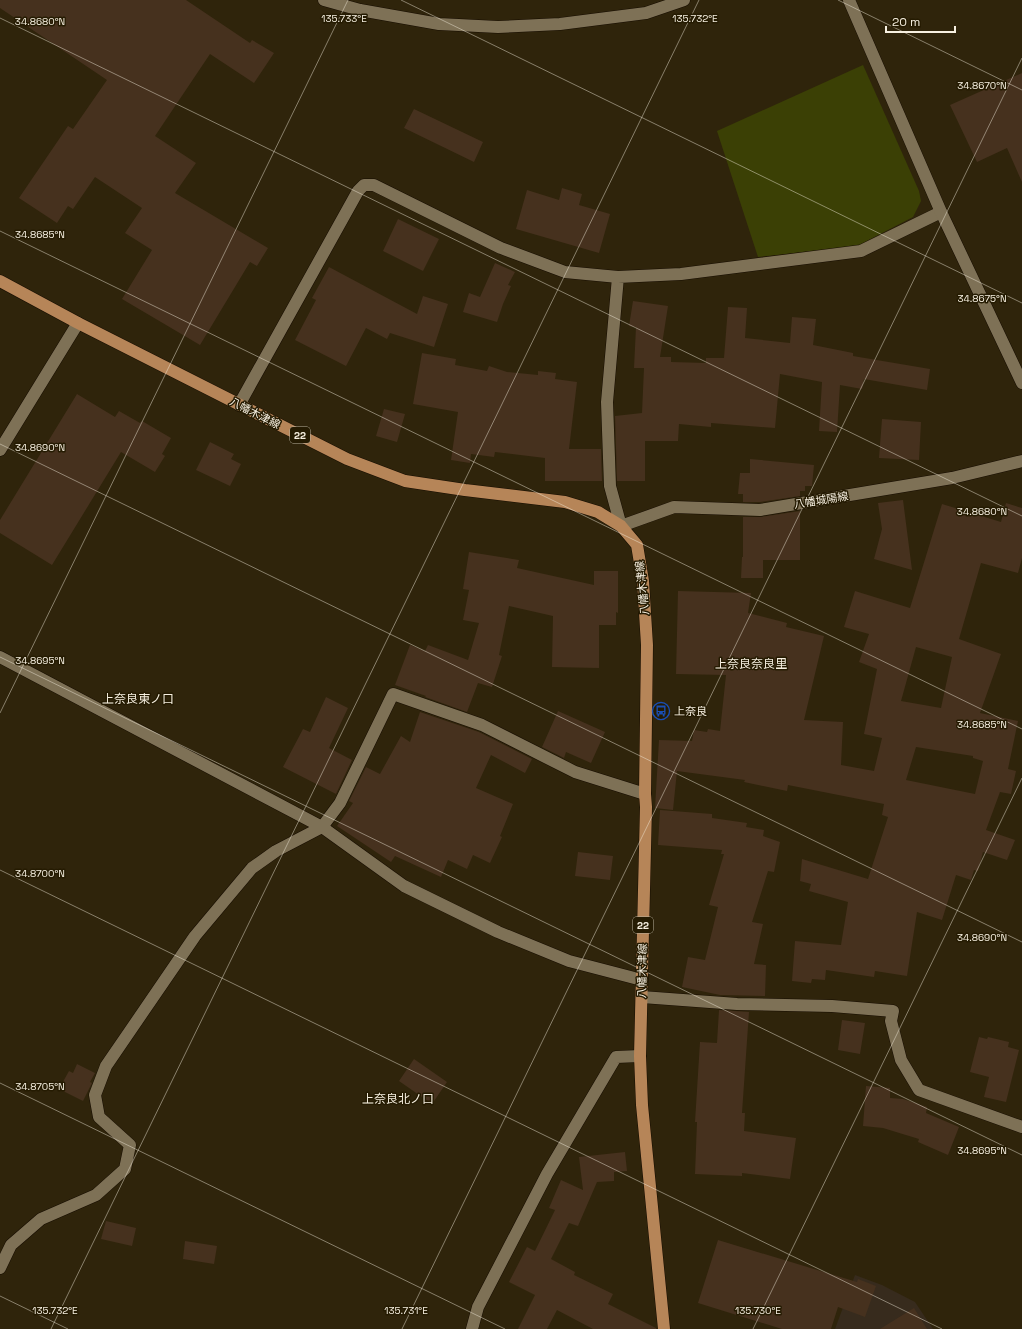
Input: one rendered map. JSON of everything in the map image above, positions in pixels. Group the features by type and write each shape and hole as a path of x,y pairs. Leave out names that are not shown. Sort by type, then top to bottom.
{"main road":[{"name":"八幡木津線","path":"0,281 78,323 347,459 405,481 565,502 598,512 621,526 637,544 643,581 647,644 644,794 646,807 640,1056 642,1105 664,1329"}],"street":[{"path":"324,0 360,10 439,24 498,27 560,24 646,13 684,0"},
{"path":"848,0 941,212 1022,383"},
{"path":"239,405 358,191 364,185 374,186 501,248 565,272 618,277 681,274 861,251 941,212"},
{"path":"618,277 608,402 610,486 621,526"},
{"path":"0,450 78,323"},
{"name":"八幡城陽線","path":"621,526 674,507 760,510 952,478 1022,461"},
{"path":"0,657 322,827 404,886 498,932 569,961 642,980"},
{"path":"0,1268 11,1245 41,1219 96,1195 125,1169 130,1145 100,1117 95,1095 106,1066 195,936 252,868 276,852 322,827 340,803 393,694 482,725 574,772 644,794"},
{"path":"642,997 737,1004 832,1006 893,1011 891,1021 901,1060 919,1090 1022,1127"},
{"path":"472,1329 478,1307 544,1181 616,1057 640,1056"}],"shaded area":[{"path":"855,1275 882,1285 915,1302 933,1329 835,1329"}],"green space":[{"path":"863,65 919,191 921,201 913,217 857,246 758,257 717,131"}],"building":[{"path":"0,0 186,0 250,43 252,40 274,53 254,83 210,54 155,136 196,163 175,193 268,248 257,266 250,262 200,345 122,299 152,250 125,233 142,208 95,177 73,209 68,206 57,223 19,198 68,126 73,129 107,80 0,8"},
{"path":"1022,73 1022,182 1007,148 977,162 950,105"},
{"path":"414,109 483,142 474,162 404,128"},
{"path":"562,188 582,194 579,205 610,214 599,253 516,229 527,190 559,200"},
{"path":"398,219 439,239 423,271 383,251"},
{"path":"495,263 515,272 508,285 511,286 497,322 463,312 469,293 480,297"},
{"path":"329,267 417,314 423,296 448,304 434,347 390,333 387,339 366,328 346,366 295,340 316,300 312,298"},
{"path":"633,301 668,306 660,357 671,357 671,362 706,363 706,358 724,358 728,307 747,308 745,338 790,343 792,317 816,319 813,345 853,353 853,356 930,369 927,390 864,379 862,389 840,385 837,432 819,431 822,382 780,374 775,428 711,423 711,427 679,424 678,441 645,441 645,481 617,481 615,416 642,413 644,368 634,368 636,327 629,326"},
{"path":"422,353 456,359 455,365 487,371 489,366 507,372 538,375 538,371 556,373 555,379 577,382 569,449 601,449 602,481 545,481 545,458 495,452 494,457 471,454 470,463 451,460 458,412 413,404"},
{"path":"77,394 115,417 119,411 140,423 142,421 171,438 162,454 165,456 155,472 121,452 52,565 0,533 0,520"},
{"path":"384,409 405,414 397,442 376,436"},
{"path":"882,419 921,422 919,460 879,458"},
{"path":"210,442 234,454 231,459 241,464 230,486 196,470"},
{"path":"750,459 814,465 812,486 805,486 805,491 800,491 800,496 760,502 743,502 743,494 738,494 740,473 750,473"},
{"path":"903,500 912,570 874,559 882,529 878,503"},
{"path":"1006,503 1022,508 1022,558 1018,573 981,563 959,639 1001,654 980,713 1018,721 1008,769 1016,771 1011,794 1000,792 986,830 1015,840 1007,860 983,852 978,871 974,870 971,880 956,875 942,920 917,912 907,976 875,971 874,977 826,970 825,980 812,979 811,983 792,981 795,941 841,945 848,902 809,891 811,884 800,881 802,859 868,879 888,817 882,815 884,804 788,785 787,791 744,782 745,780 677,771 673,810 655,808 659,740 692,741 694,730 707,732 708,729 720,731 726,675 676,674 678,591 751,593 748,613 787,623 786,627 824,636 804,720 843,722 841,765 874,771 882,738 864,734 877,669 859,662 869,634 844,627 855,591 910,608 942,504 1001,522","holes":["916,647 952,657 941,708 901,701","916,747 973,756 973,758 983,761 975,794 906,780"]},
{"path":"800,511 800,560 763,560 763,578 741,578 743,557 743,517 761,517"},
{"path":"469,552 519,560 517,568 594,585 594,571 618,571 618,613 616,612 616,625 599,625 599,668 552,667 553,616 509,606 499,655 502,656 492,687 478,683 467,712 395,685 410,645 425,651 428,645 468,660 479,623 463,620 469,590 463,589"},
{"path":"326,697 348,708 329,748 352,760 336,794 283,767 303,729 310,732"},
{"path":"558,711 605,732 591,763 566,752 564,758 542,747"},
{"path":"420,712 479,732 532,759 525,773 491,755 476,788 513,804 500,836 502,837 490,863 473,855 467,869 448,860 441,877 395,856 391,862 337,826 353,803 349,801 366,767 380,774 401,736 410,742"},
{"path":"660,810 712,814 712,818 747,823 746,827 764,830 763,836 780,842 774,872 768,871 752,922 763,924 754,964 766,965 765,996 720,995 682,987 688,957 705,960 718,907 709,905 724,854 721,854 722,850 658,845"},
{"path":"578,852 613,856 610,880 575,876"},
{"path":"719,1010 749,1012 742,1113 745,1113 744,1131 796,1138 790,1179 742,1173 742,1176 695,1174 697,1122 695,1122 700,1042 717,1043"},
{"path":"842,1020 865,1023 860,1054 838,1050"},
{"path":"979,1037 987,1039 988,1037 1009,1042 1008,1047 1019,1050 1006,1102 984,1097 989,1077 970,1072"},
{"path":"414,1059 447,1082 432,1104 399,1081"},
{"path":"77,1064 95,1073 83,1101 59,1089 69,1071 73,1073"},
{"path":"866,1086 890,1088 890,1098 903,1099 927,1107 926,1113 959,1127 948,1155 918,1142 919,1139 883,1128 863,1126"},
{"path":"625,1152 627,1171 614,1172 614,1181 597,1182 578,1226 569,1223 551,1259 575,1272 574,1275 613,1294 608,1304 656,1329 593,1329 557,1310 547,1329 518,1329 535,1295 509,1282 527,1247 535,1251 555,1210 549,1208 561,1180 583,1190 579,1157"},
{"path":"106,1221 136,1228 132,1246 101,1239"},
{"path":"718,1240 857,1282 858,1279 876,1286 865,1317 838,1307 831,1329 782,1329 698,1303"},
{"path":"185,1241 217,1246 214,1264 183,1259"},
{"path":"914,1308 927,1329 880,1329"}],"place":[{"name":"上奈良","path":"661,711"}],"district":[{"name":"上奈良奈良里","path":"751,664"},
{"name":"上奈良東ノ口","path":"138,699"},
{"name":"上奈良北ノ口","path":"398,1099"}]}
